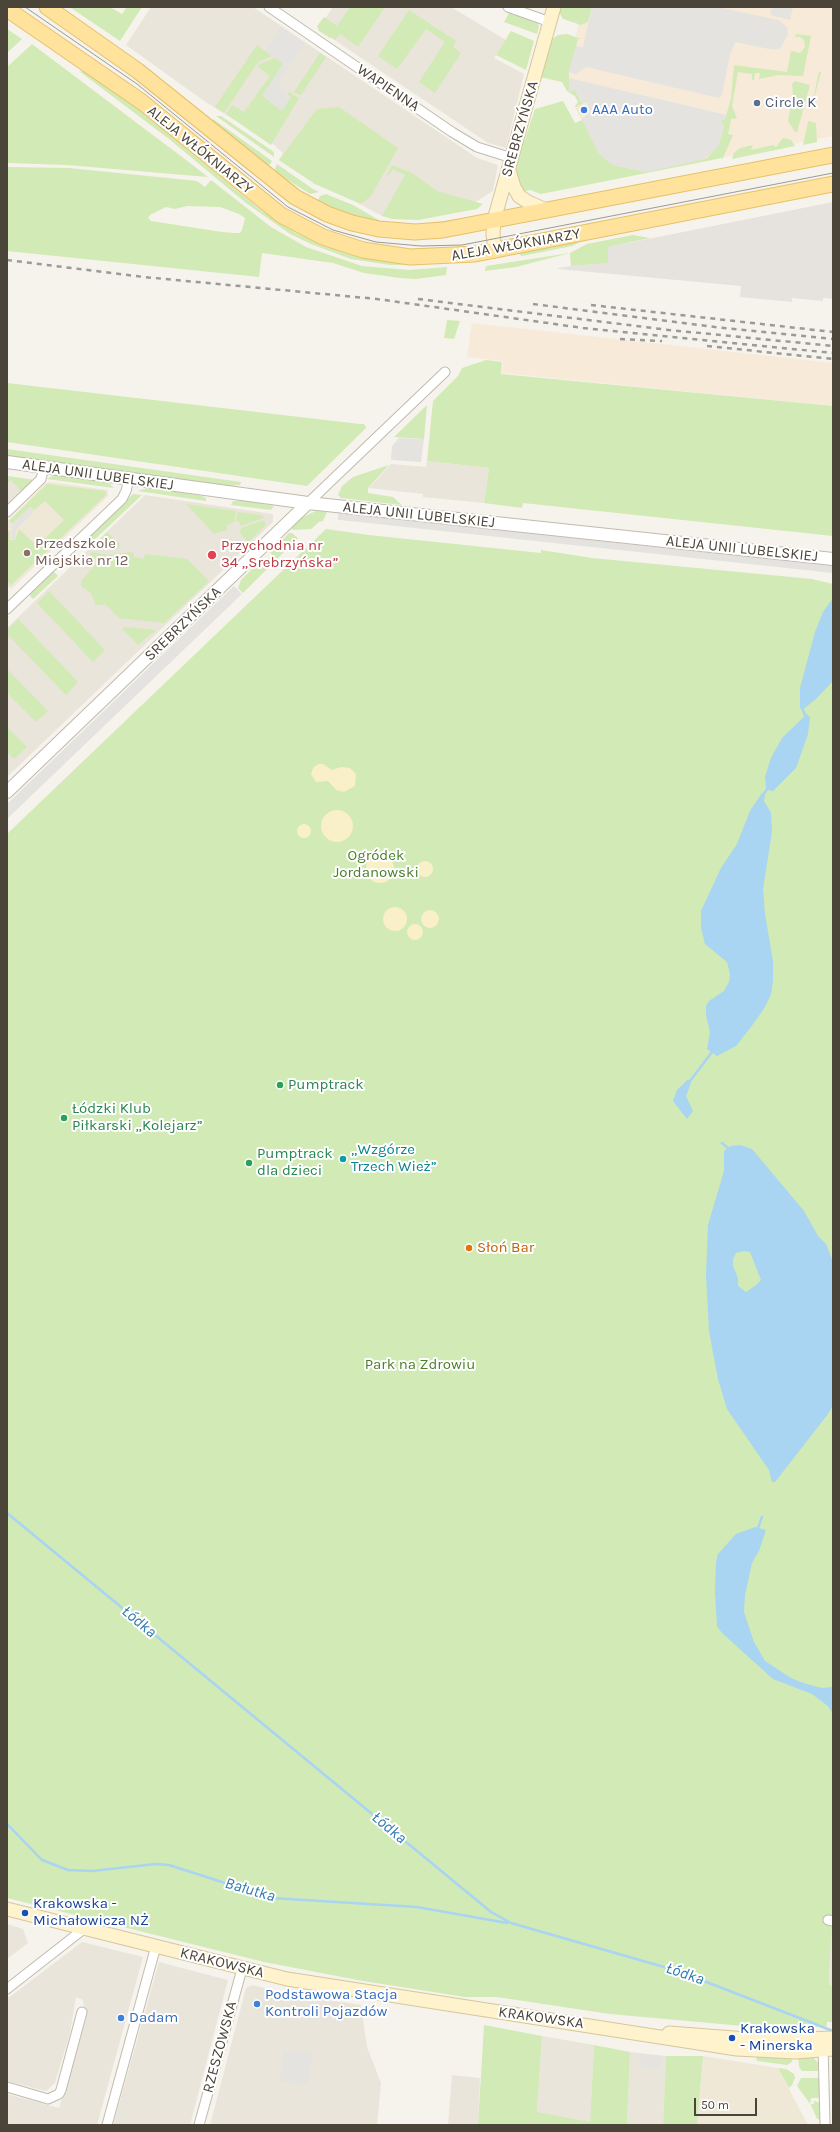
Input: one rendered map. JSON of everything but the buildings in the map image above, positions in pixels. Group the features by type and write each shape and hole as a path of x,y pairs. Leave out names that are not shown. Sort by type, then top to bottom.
{"main road":[{"name":"ALEJA WŁÓKNIARZY","path":"47,7 138,71 284,189 327,214 366,227 402,232 434,231 833,155"},
{"name":"SREBRZYŃSKA","path":"495,251 493,234 494,220 554,7"},
{"name":"ALEJA WŁÓKNIARZY","path":"7,9 142,102 269,206 311,232 348,246 396,256 446,257 495,251 833,184"},
{"path":"510,163 512,182 519,196 546,210"},
{"name":"KRAKOWSKA","path":"7,1909 242,1969 349,1990 653,2035 680,2042 737,2050 774,2052 829,2043"}],"street":[{"name":"WAPIENNA","path":"269,7 452,132 477,147 510,163"},
{"path":"508,7 550,22"},
{"name":"SREBRZYŃSKA","path":"7,792 445,372"},
{"name":"ALEJA UNII LUBELSKIEJ","path":"7,462 308,503 833,559"},
{"path":"7,512 41,479 44,467"},
{"path":"7,609 122,499 126,491 129,478"},
{"path":"7,1989 85,1928"},
{"path":"107,2125 156,1946"},
{"name":"RZESZOWSKA","path":"199,2125 242,1969"},
{"path":"7,2088 48,2099 59,2094 82,2012"},
{"path":"825,2125 829,2106 829,2043"}],"shaded area":[{"path":"151,7 253,7 477,158 498,165 493,191 469,206 420,218 382,216 354,201 315,184 279,160 283,153 272,143 207,103 126,45"},
{"path":"333,7 451,7 506,40 494,58 524,74 506,148 488,143 318,29"},
{"path":"585,7 833,7 833,136 578,186 582,120 575,106 578,102 575,96 567,91 569,44 574,44 582,9"},
{"path":"592,7 718,7 778,20 787,27 788,35 780,48 774,50 735,42 730,55 722,94 719,98 586,67 576,74 569,72 576,46 583,47"},
{"path":"772,7 793,7 790,20 770,15"},
{"path":"281,27 304,43 278,83 282,91 291,97 282,111 262,96 283,64 266,51"},
{"name":"AAA Auto","path":"569,78 727,115 725,120 722,120 721,124 724,125 719,145 711,154 701,160 646,172 613,165 598,152 582,119 591,112 587,102 582,104 575,90 569,92"},
{"path":"833,202 833,299 823,298 823,301 792,298 792,302 740,297 741,286 558,269 571,266 608,263 608,247"},
{"path":"472,323 833,363 833,406 502,373 503,361 467,357"},
{"path":"399,438 424,439 421,462 391,460 392,446"},
{"path":"427,461 489,468 484,503 423,497 423,494 369,488 391,464 426,467"},
{"path":"7,476 33,480 7,505"},
{"name":"Przedszkole Miejskie nr 12","path":"51,482 108,490 108,496 11,589 7,585 7,522 46,483"},
{"path":"145,495 273,514 273,522 7,777 7,628"},
{"path":"30,508 34,512 16,530 15,539 11,539 12,529 10,527"},
{"path":"338,513 833,566 833,573 338,520"},
{"path":"234,586 242,594 7,819 7,804"},
{"path":"7,1924 23,1929 28,1943 7,1959"},
{"path":"831,1925 833,1925 833,1986 829,1985"},
{"path":"82,1942 143,1957 97,2125 7,2125 7,2094 59,2108 86,2019 83,2000 76,1997 70,2033 55,2083 46,2091 7,2081 7,1999"},
{"path":"159,1962 228,1980 190,2125 113,2125"},
{"path":"252,1985 284,1993 361,2005 367,2047 381,2083 377,2125 210,2125 246,1988"},
{"path":"542,2036 594,2045 590,2123 537,2113"},
{"path":"283,2051 312,2053 309,2084 280,2082"},
{"path":"630,2052 666,2056 663,2125 627,2125"},
{"path":"641,2054 662,2057 660,2069 639,2066"},
{"path":"703,2056 778,2068 808,2125 697,2125"},
{"path":"452,2075 480,2078 478,2125 448,2125"}],"green space":[{"path":"110,7 122,14 127,7 142,7 120,41 71,8"},
{"path":"350,7 385,7 358,47 340,34 335,40 331,37 330,38 319,31 317,26 324,17 337,26"},
{"path":"559,7 592,7 588,22 581,25 563,19 560,14"},
{"path":"409,10 456,41 453,47 461,53 435,93 419,82 445,42 426,29 397,69 378,56"},
{"path":"509,13 537,23 539,26 537,34 504,22"},
{"path":"7,29 22,39 7,53"},
{"path":"511,31 534,41 526,70 496,55"},
{"path":"567,34 581,39 578,39 569,72 569,91 575,90 582,104 576,107 598,152 613,165 646,172 707,158 721,138 724,125 721,124 722,120 725,120 731,98 734,65 787,72 791,51 800,53 805,47 804,40 800,37 795,37 796,34 811,36 803,76 778,75 759,79 760,73 755,73 754,80 752,80 752,74 738,72 732,106 737,118 731,119 728,134 733,135 722,160 722,158 541,194 530,190 522,192 515,168 522,141 524,142 535,109 563,101 575,123 582,120 575,106 578,102 575,96 567,91 562,82 540,77 551,40 558,35"},
{"path":"32,44 208,177 67,165 7,163 7,67"},
{"path":"257,45 272,56 258,62 224,113 215,107"},
{"path":"320,53 326,57 301,95 294,92"},
{"path":"275,58 284,63 262,96 291,97 287,94 289,92 299,98 271,145 226,114 232,105 244,112 270,76 258,67 260,64"},
{"path":"79,71 85,72 129,102 262,211 296,233 352,255 408,265 390,265 351,259 311,244 290,234 246,203 169,139"},
{"path":"819,72 821,72 809,115"},
{"path":"795,81 810,85 797,132 795,132 788,121 793,96 792,84"},
{"path":"339,107 398,148 371,196 361,204 315,184 279,160 317,109"},
{"path":"216,116 221,116 274,152 274,157"},
{"path":"213,119 272,161 271,163 268,166 212,124"},
{"path":"808,121 816,123 817,142 803,145"},
{"path":"783,138 791,140 795,146 732,159 734,153 740,148 753,145 751,150 773,145 776,147"},
{"path":"277,164 319,192 310,194 274,171"},
{"path":"392,165 412,173 437,191 483,204 477,209 418,220 392,219 382,216 405,175 393,169 388,176 387,175"},
{"path":"7,167 69,168 197,181 205,187 211,180 271,227 306,247 362,266 409,270 447,267 446,275 416,279 400,278 364,273 333,263 262,253 259,277 7,251","holes":["187,206 220,207 239,214 245,218 240,233 222,232 151,221 148,218 150,215 166,207 175,209"]},
{"path":"326,194 353,205 382,222 345,215 318,200 320,196"},
{"path":"466,218 437,224 404,226 383,222 413,225"},
{"path":"633,235 650,238 608,247 608,263 571,266 570,253 587,244"},
{"path":"584,240 572,246 522,256 519,253"},
{"path":"570,253 516,267 485,271 486,266"},
{"path":"447,320 460,321 454,339 444,338"},
{"path":"486,360 502,362 501,374 833,406 833,536 523,503 522,508 484,503 489,468 427,461 433,401 458,376 462,368"},
{"path":"7,383 364,424 366,428 307,486 7,442"},
{"path":"427,405 424,439 394,437"},
{"path":"7,449 241,482 240,485 225,486 7,456"},
{"path":"389,465 368,488 368,493 393,497 402,505 341,498 338,495 342,486 353,477"},
{"path":"56,474 108,482 114,488 47,479"},
{"path":"9,476 33,480 21,491 11,480 7,484"},
{"name":"Przedszkole Miejskie nr 12","path":"47,484 106,491 106,495 11,585 7,581 7,533 10,530 10,540 15,540 19,529 37,546 64,520 45,501 34,510 30,507 12,524 9,521"},
{"path":"147,488 202,496 206,498 206,501 138,491"},
{"path":"133,494 142,495 93,541 90,536"},
{"path":"233,501 247,501 274,506 271,510 231,505"},
{"path":"186,504 236,511 234,522 227,525 227,530 214,534"},
{"path":"316,511 327,512 323,521 319,522 311,529 293,530 291,528 301,518"},
{"path":"238,512 262,515 264,518 240,526 240,523 236,521"},
{"path":"264,520 266,525 248,542 240,533 241,528"},
{"name":"Park na Zdrowiu","path":"326,529 541,553 541,550 592,558 812,579 833,584 833,1900 829,1985 833,1986 833,2022 827,2022 827,2026 778,2031 743,2026 610,2014 497,1997 465,1997 363,1981 264,1962 7,1898 7,834"},
{"path":"107,532 121,545 118,548 101,548 95,544"},
{"path":"289,533 292,533 298,538 243,593 238,588 241,580 262,559 265,562 272,555 270,552"},
{"path":"92,552 108,555 130,552 134,553 134,557 144,559 145,554 187,559 209,581 164,623 119,618 104,603 104,605 96,605 91,593 81,586 81,581 98,562 90,554"},
{"path":"54,572 58,576 33,599 30,596 31,592"},
{"path":"49,591 105,650 93,662 37,603"},
{"path":"18,619 78,682 66,695 7,634 7,630"},
{"path":"125,627 156,630 138,645 122,629"},
{"path":"7,669 48,711 36,722 7,693"},
{"path":"7,727 27,747 14,759 7,752"},
{"path":"484,2025 542,2036 537,2112 590,2122 594,2045 630,2052 627,2125 478,2125"},
{"path":"666,2056 703,2056 697,2125 663,2125"},
{"path":"791,2056 792,2062 787,2065 757,2061 756,2057"},
{"path":"798,2056 813,2057 818,2063 819,2071 802,2071 799,2067"},
{"path":"778,2068 786,2069 794,2074 795,2078 789,2088"},
{"path":"801,2078 819,2078 820,2096 818,2098 811,2098 810,2104 797,2086"},
{"path":"814,2101 820,2103 822,2119 817,2119 810,2104 814,2104"}],"sand":[{"path":"318,764 323,764 332,770 341,767 350,768 356,774 355,786 344,792 336,790 328,781 316,782 311,774 313,768"},
{"path":"337,810 343,811 350,817 353,826 352,832 346,839 337,842 331,841 324,835 321,826 322,820 328,813"},
{"path":"301,824 307,824 311,828 311,834 307,838 301,838 297,834 297,828"},
{"path":"380,855 390,859 394,869 390,879 380,883 370,879 366,869 370,859"},
{"path":"422,861 428,861 433,866 431,875 428,877 422,877 417,872 417,866"},
{"path":"395,907 404,910 407,919 404,928 395,931 386,928 383,919 386,910"},
{"path":"426,910 434,910 439,915 437,926 434,928 426,928 421,923 421,915"},
{"path":"415,924 422,929 423,932 418,939 415,940 408,935 407,932 412,925"}],"water":[{"path":"833,598 833,681 816,699 802,710 800,708 800,688 815,632 823,612"},
{"path":"807,714 810,717 808,734 796,768 773,791 768,790 766,788 765,777 771,758 782,738"},
{"path":"762,793 765,794 764,801 771,813 772,832 763,889 765,914 773,961 773,981 771,994 765,1007 736,1046 717,1056 707,1049 710,1032 706,1015 706,1006 709,1001 724,991 729,982 730,974 727,962 705,944 701,928 701,911 721,868 737,844 750,811"},
{"path":"688,1079 691,1083 686,1096 693,1111 687,1119 673,1101 677,1090"},
{"path":"740,1145 752,1149 804,1211 818,1236 826,1244 833,1262 833,1405 828,1414 775,1482 772,1482 769,1470 727,1409 718,1379 709,1331 706,1275 708,1225 724,1171 724,1151 731,1146","holes":["743,1251 750,1252 761,1280 746,1292 738,1286 738,1278 733,1266 733,1259 736,1253"]},
{"path":"755,1527 766,1530 759,1551 752,1563 745,1595 744,1612 754,1642 765,1661 791,1678 822,1688 833,1687 833,1714 828,1706 812,1694 773,1679 722,1633 717,1626 715,1592 716,1562 718,1554 736,1534"}],"waterway":[{"path":"803,710 805,715"},
{"path":"764,794 767,789"},
{"path":"690,1081 712,1052"},
{"path":"722,1143 728,1148"},
{"name":"Łódka","path":"7,1513 491,1912 511,1923 678,1971 833,2031"},
{"path":"758,1528 762,1517"},
{"name":"Bałutka","path":"7,1824 42,1860 68,1870 92,1871 156,1864 169,1865 272,1898 417,1907 507,1923"}],"tram line":[{"path":"25,7 137,84 288,207 333,230 376,242 421,246 462,245 833,173"}],"railway":[{"path":"7,260 144,277 377,299 583,328 833,353"},
{"path":"418,299 669,330 833,346"},
{"path":"533,304 715,327 833,339"},
{"path":"591,305 833,332"},
{"path":"620,339 662,341"},
{"path":"707,346 833,359"}],"place":[{"name":"Circle K","path":"757,103"},
{"name":"AAA Auto","path":"584,110"},
{"name":"Przedszkole Miejskie nr 12","path":"27,553"},
{"name":"Przychodnia nr 34 „Srebrzyńska”","path":"212,555"},
{"name":"Pumptrack","path":"280,1085"},
{"name":"Łódzki Klub Piłkarski „Kolejarz”","path":"64,1118"},
{"name":"„Wzgórze Trzech Wież”","path":"343,1159"},
{"name":"Pumptrack dla dzieci","path":"249,1163"},
{"name":"Słoń Bar","path":"469,1248"},
{"name":"Krakowska - Michałowicza NŻ","path":"25,1913"},
{"name":"Podstawowa Stacja Kontroli Pojazdów","path":"257,2004"},
{"name":"Dadam","path":"121,2018"},
{"name":"Krakowska - Minerska","path":"732,2038"}],"park label":[{"name":"Ogródek Jordanowski","path":"376,864"}]}
